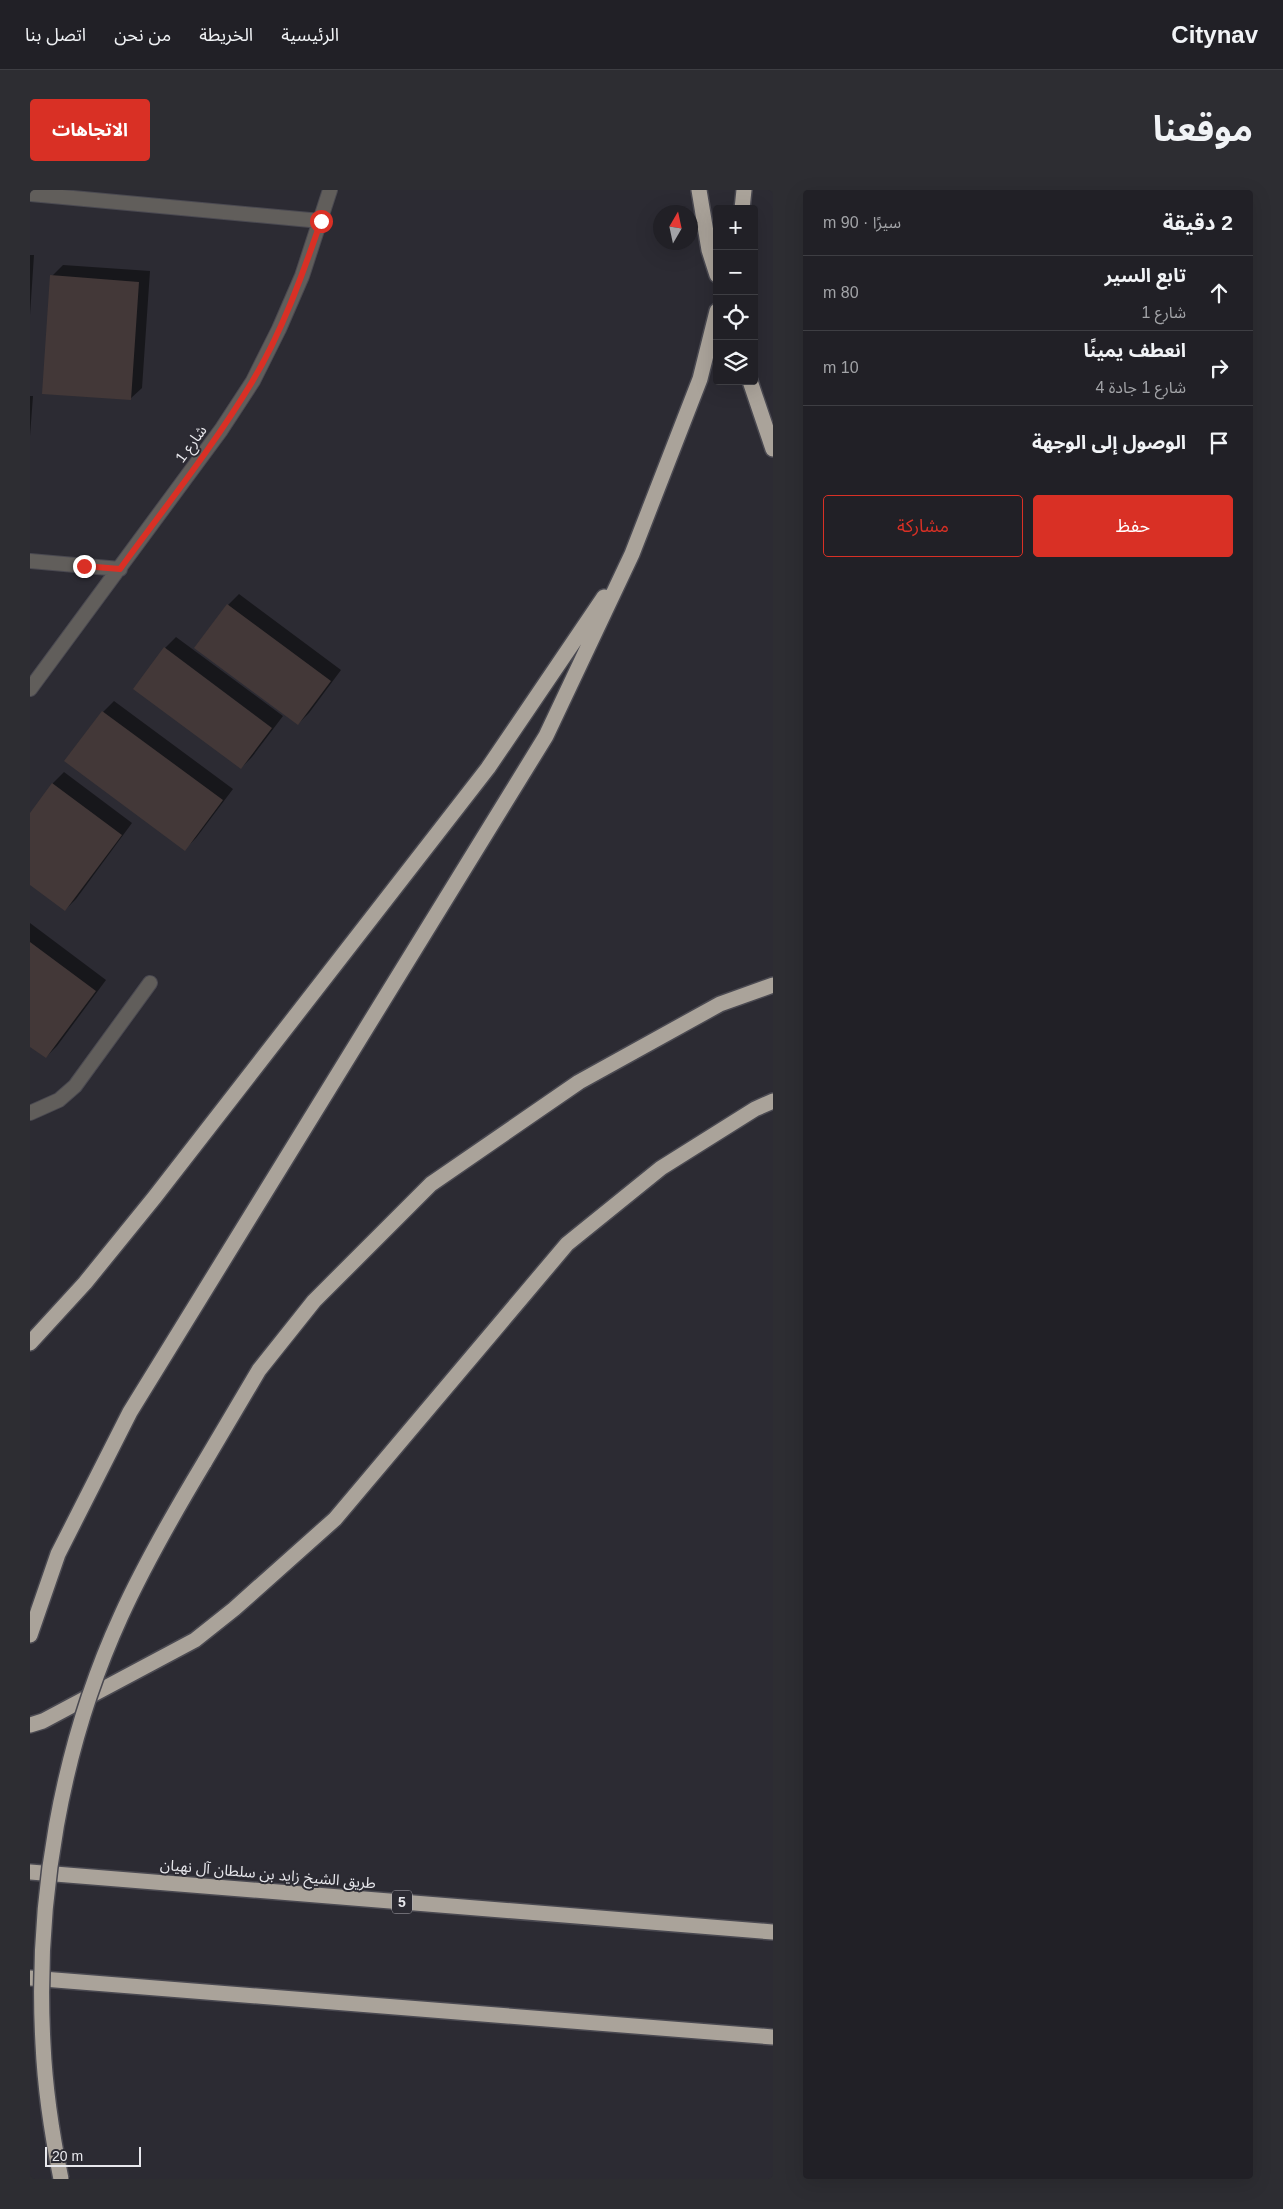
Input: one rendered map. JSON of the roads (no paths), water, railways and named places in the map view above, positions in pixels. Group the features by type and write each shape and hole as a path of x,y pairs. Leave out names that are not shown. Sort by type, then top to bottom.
{"highway":[{"path":"698,190 713,262"},
{"path":"742,205 744,190"},
{"path":"30,1635 58,1554 130,1412 546,736 632,554 700,379 713,327"},
{"path":"751,385 773,449"},
{"path":"30,1343 85,1282 154,1198 488,768 632,554"},
{"path":"61,2179 52,2131 43,2044 42,1956 50,1869 66,1783 89,1698 120,1617 159,1538 258,1370 314,1300 431,1184 579,1082 720,1004 773,984"},
{"path":"30,1725 43,1722 195,1640 234,1609 335,1520 567,1244 661,1168 755,1109 773,1101"},
{"name":"طريق الشيخ زايد بن سلطان آل نهيان","path":"30,1872 773,1932"},
{"path":"30,1978 773,2037"}],"street":[{"name":"شارع 1","path":"30,689 221,430 253,381 279,329 302,276 330,190"},
{"path":"30,194 321,221"},
{"path":"30,561 120,569"},
{"path":"30,1113 60,1100 74,1086 150,984"}]}
